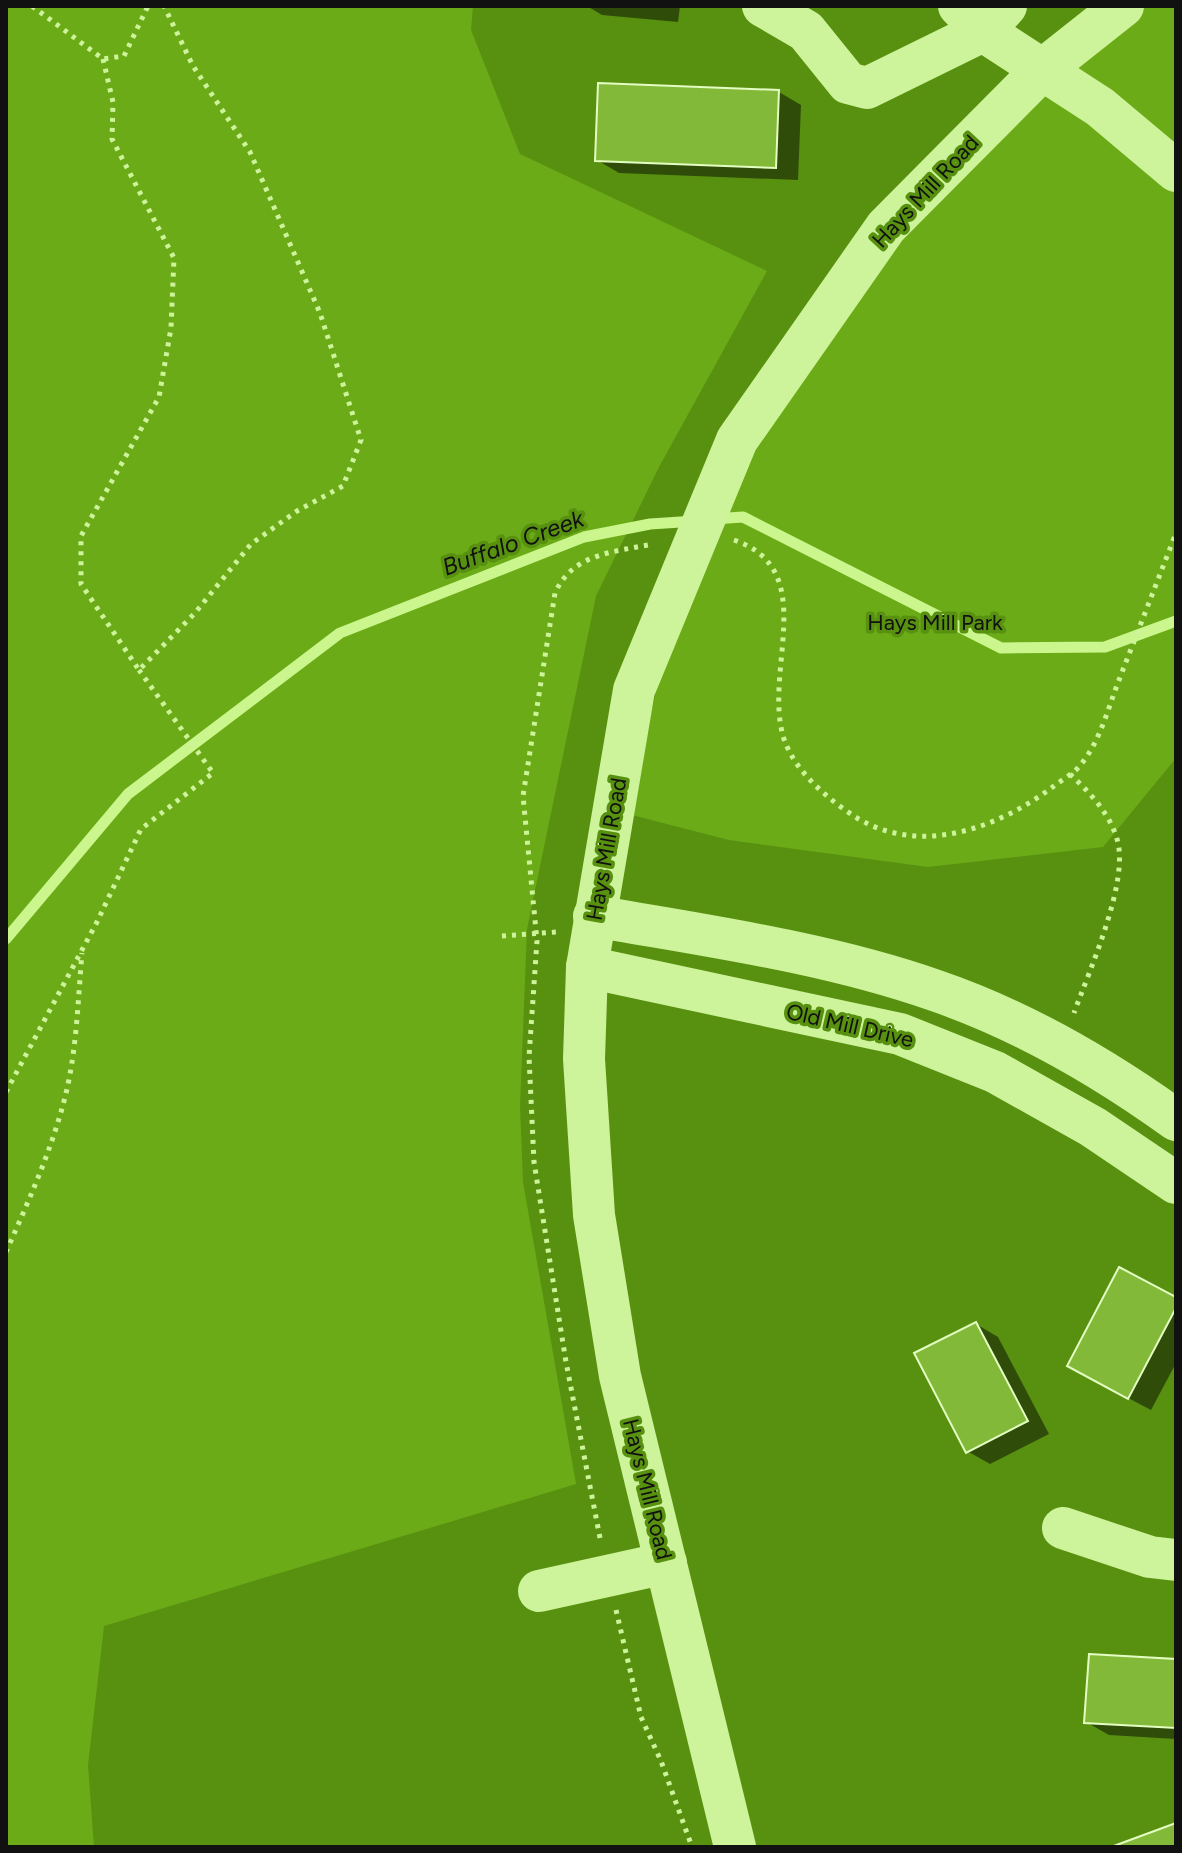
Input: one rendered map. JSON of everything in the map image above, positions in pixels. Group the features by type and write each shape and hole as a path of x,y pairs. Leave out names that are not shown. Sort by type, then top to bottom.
{"street":[{"path":"763,6 806,31 848,83 867,88 983,14 1041,71 1100,107 1176,171"},
{"name":"Hays Mill Road","path":"735,1847 620,1376 594,1215 584,1059 591,939 634,690 737,440 886,227 1041,71 1123,6"},
{"path":"591,939 735,941 934,990 1062,1046 1121,1081 1176,1120"},
{"name":"Old Mill Drive","path":"591,939 900,1034 995,1072 1093,1127 1176,1183"},
{"path":"1063,1528 1150,1557 1176,1560"},
{"path":"539,1591 666,1563"}],"path":[{"path":"6,1092 82,951 141,829 213,773 81,584 81,536 159,397 171,328 174,258 112,139 113,102 103,59 32,6"},
{"path":"103,59 124,56 148,6"},
{"path":"139,670 195,613 251,544 297,511 343,486 361,440 320,313 250,152 193,66 164,6"},
{"path":"1062,1046 1116,898 1118,840 1096,800 1070,774"},
{"path":"502,936 591,939"},
{"path":"6,1252 33,1192 66,1091 75,1042 82,951"}],"green space":[{"path":"6,6 473,6 471,30 520,154 767,271 659,467 596,596 527,929 520,1106 523,1182 576,1484 104,1626 88,1765 94,1847 6,1847"},
{"name":"Hays Mill Park","path":"1138,6 1176,6 1176,758 1103,847 928,867 729,840 628,814 658,683 734,473 885,243"}],"building":[{"path":"598,83 779,90 776,168 595,161"},
{"path":"1119,1267 1176,1297 1176,1308 1128,1399 1067,1366"},
{"path":"976,1322 1028,1421 966,1453 914,1353"},
{"path":"1089,1654 1176,1659 1176,1728 1084,1723"},
{"path":"1176,1823 1176,1847 1111,1847"}],"waterway":[{"name":"Buffalo Creek","path":"713,519 743,517 1001,648 1105,647 1176,621"},
{"name":"Buffalo Creek","path":"6,939 128,794 340,633 584,537 650,524 696,521"}]}
